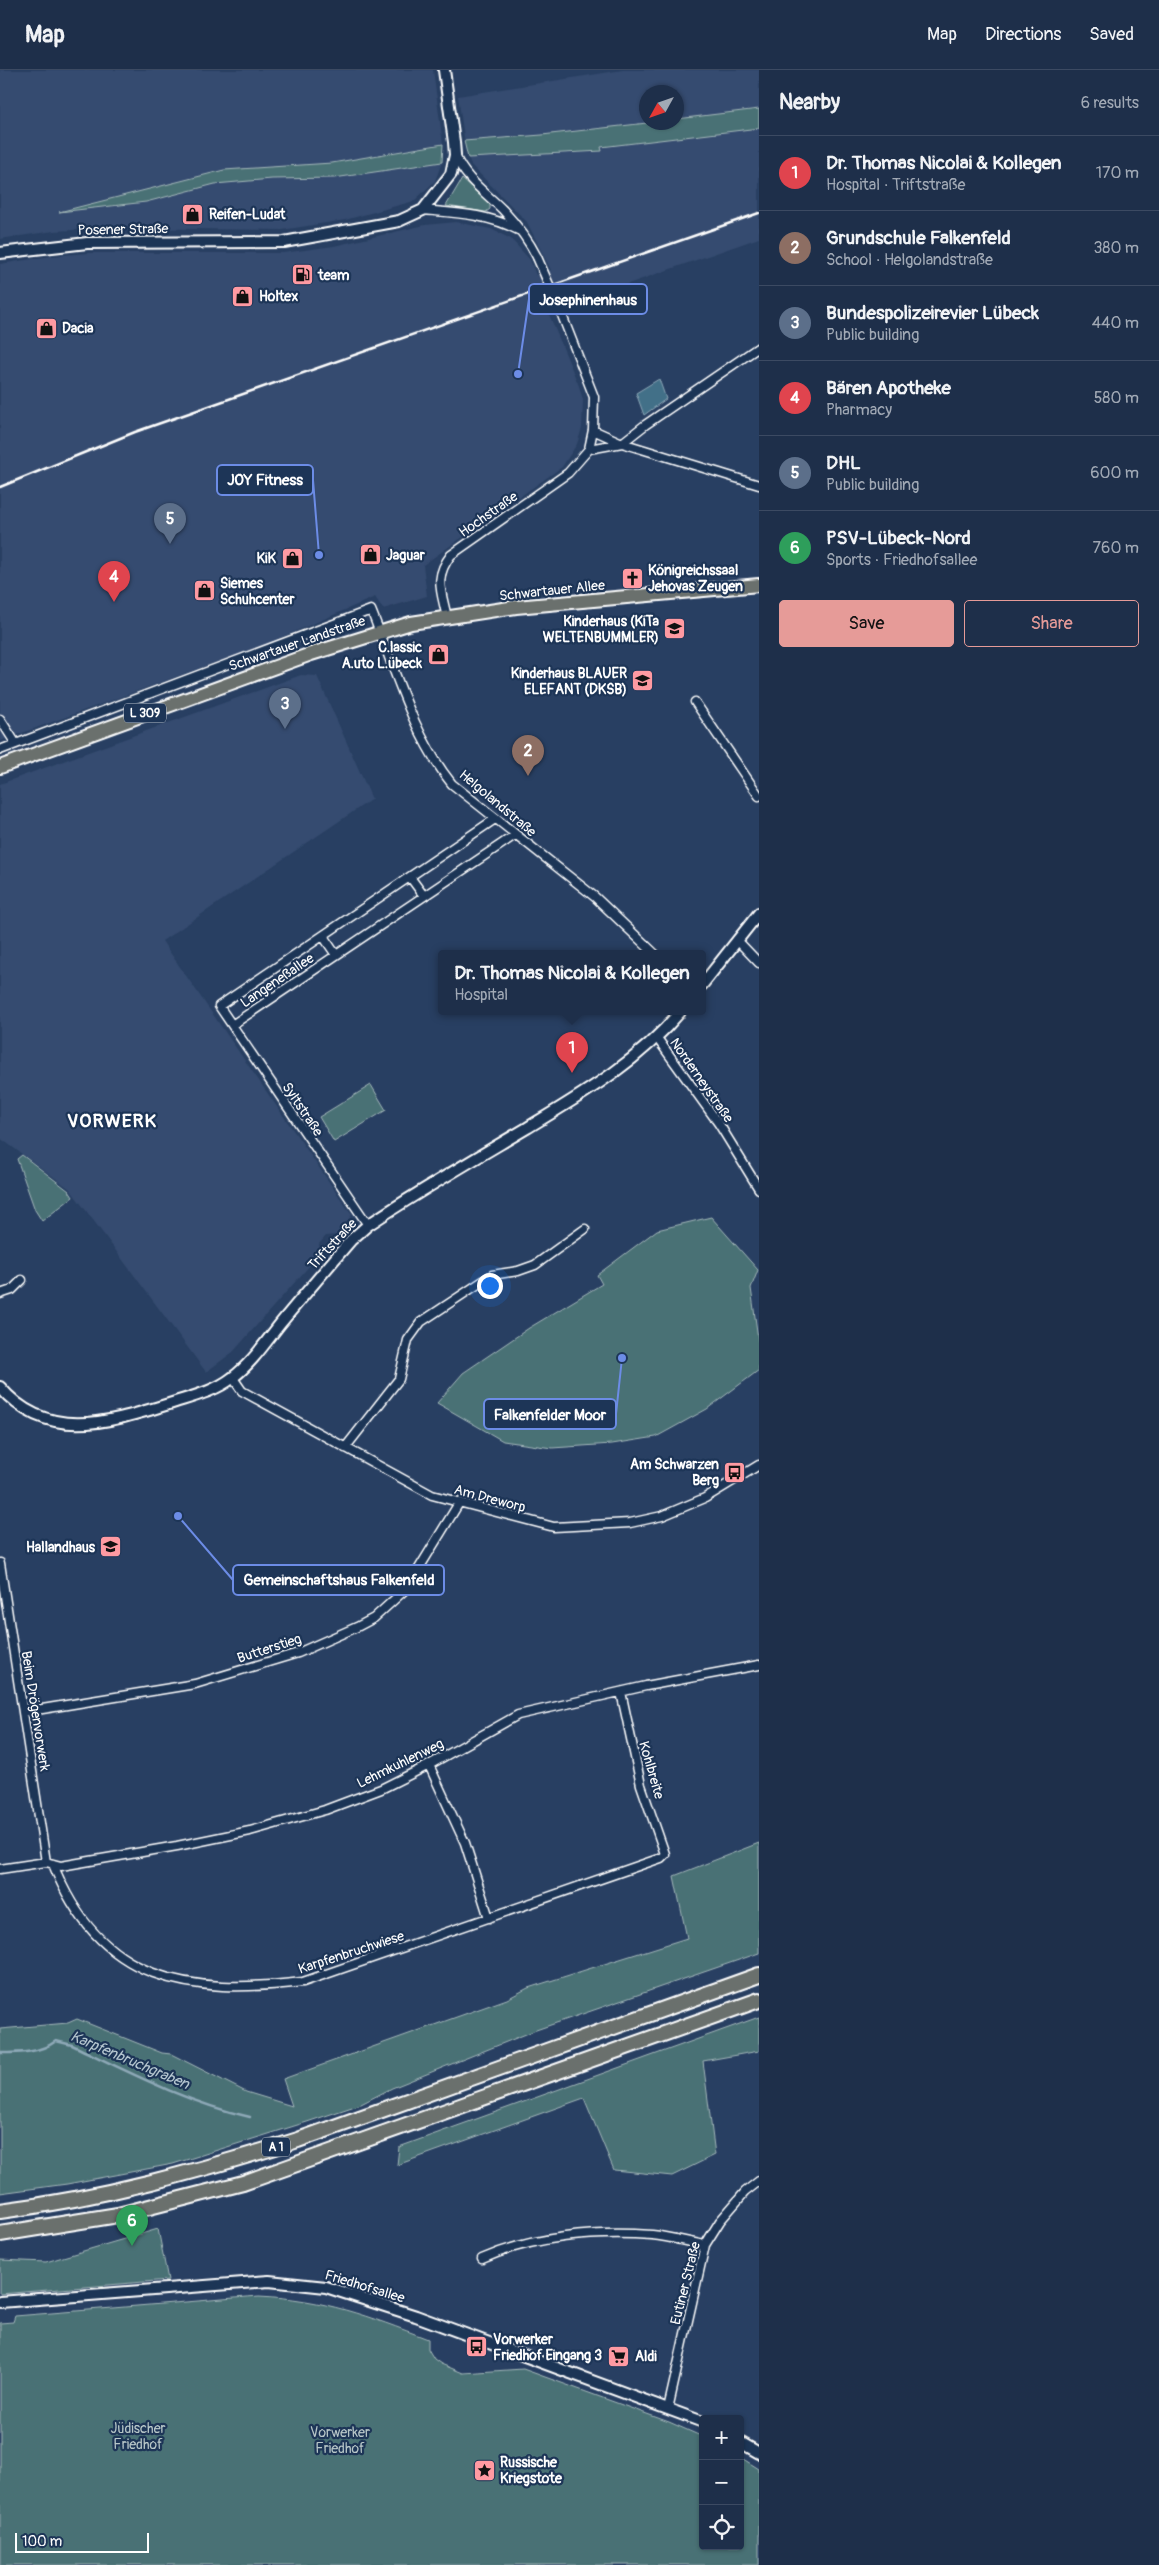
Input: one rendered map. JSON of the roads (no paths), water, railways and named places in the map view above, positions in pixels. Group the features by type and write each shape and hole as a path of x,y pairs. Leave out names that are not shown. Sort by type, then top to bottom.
{"highway":[{"name":"A 1","path":"0,2211 110,2193 174,2178 245,2157 759,1975"},
{"name":"A 1","path":"0,2234 118,2215 243,2182 759,2000"}],"main road":[{"name":"Schwartauer Allee","path":"378,631 411,623 516,608 759,585"},
{"name":"Schwartauer Landstraße","path":"0,766 378,631"}],"street":[{"path":"444,70 455,156 470,180 502,209 523,233 537,257 594,396 593,430 589,450 622,443 759,346"},
{"name":"Posener Straße","path":"423,210 451,174 455,156"},
{"name":"Posener Straße","path":"0,254 88,243 284,242 399,220 423,210 477,215 500,220 523,233"},
{"path":"593,430 622,443 759,485"},
{"name":"Hochstraße","path":"446,618 439,576 442,567 451,555 568,473 589,450"},
{"name":"Schwartauer Landstraße","path":"0,750 371,610 378,631"},
{"name":"Helgolandstraße","path":"378,631 417,726 438,765 452,784 495,820 595,897 651,950"},
{"path":"695,702 759,796"},
{"path":"0,719 16,744"},
{"name":"Langeneßallee","path":"219,1006 495,820"},
{"name":"Langeneßallee","path":"232,1025 515,835"},
{"path":"410,876 424,896"},
{"path":"706,980 759,913"},
{"name":"Langeneßallee","path":"323,936 336,955"},
{"path":"737,940 759,963"},
{"name":"Syltstraße","path":"219,1006 368,1225"},
{"name":"Triftstraße","path":"1,1390 37,1414 58,1422 83,1424 108,1422 152,1409 211,1390 233,1378 245,1368 351,1240 368,1225 579,1097 630,1062 657,1038 677,1015"},
{"name":"Norderneystraße","path":"657,1038 719,1124 759,1188"},
{"path":"345,1448 399,1379 408,1340 421,1322 492,1275 518,1271 535,1265 585,1229"},
{"path":"0,1294 12,1290 22,1280"},
{"name":"Am Dreworp","path":"233,1378 242,1391 432,1494 554,1527 630,1523 662,1516 705,1498 759,1465"},
{"name":"Butterstieg","path":"24,1712 195,1684 276,1660 350,1630 374,1618 407,1588 460,1503"},
{"name":"Beim Drögenvorwerk","path":"0,1563 50,1863"},
{"name":"Lehmkuhlenweg","path":"0,1869 50,1863 60,1866 177,1846 250,1831 325,1810 381,1789 429,1766 518,1714 759,1664"},
{"name":"Kohlbreite","path":"621,1692 641,1785 665,1854"},
{"path":"429,1766 465,1843 489,1918"},
{"name":"Karpfenbruchwiese","path":"50,1863 87,1926 117,1954 156,1974 184,1983 215,1987 256,1987 303,1982 661,1858 665,1854"},
{"name":"Eutiner Straße","path":"668,2409 705,2245 720,2221 745,2192 759,2181"},
{"path":"482,2259 505,2248 571,2237 653,2236 705,2245"},
{"name":"Friedhofsallee","path":"0,2302 269,2281 326,2287 416,2316 699,2421"},
{"path":"744,2444 759,2453"}],"waterway":[{"name":"Karpfenbruchgraben","path":"0,2053 37,2050 56,2041 72,2045 137,2076 204,2104 250,2117"}],"railway":[{"path":"0,487 135,432 759,213"}],"place":[{"name":"Reifen-Ludat","path":"193,214"},
{"name":"team","path":"302,275"},
{"name":"Holtex","path":"243,296"},
{"name":"Dacia","path":"46,328"},
{"name":"Josephinenhaus","path":"518,374"},
{"name":"DHL","path":"170,544"},
{"name":"JOY Fitness","path":"319,555"},
{"name":"Jaguar","path":"370,555"},
{"name":"KiK","path":"292,558"},
{"name":"Königreichssaal Jehovas Zeugen","path":"632,578"},
{"name":"Siemes Schuhcenter","path":"204,591"},
{"name":"Bären Apotheke","path":"114,602"},
{"name":"Kinderhaus (KiTa WELTENBUMMLER)","path":"675,629"},
{"name":"C.lassic A.uto L.übeck","path":"438,655"},
{"name":"Kinderhaus BLAUER ELEFANT (DKSB)","path":"643,681"},
{"name":"Bundespolizeirevier Lübeck","path":"285,729"},
{"name":"Grundschule Falkenfeld","path":"528,776"},
{"name":"Dr. Thomas Nicolai & Kollegen","path":"572,1073"},
{"name":"Falkenfelder Moor","path":"622,1358"},
{"name":"Am Schwarzen Berg","path":"735,1472"},
{"name":"Gemeinschaftshaus Falkenfeld","path":"178,1516"},
{"name":"Hallandhaus","path":"111,1547"},
{"name":"PSV-Lübeck-Nord","path":"132,2246"},
{"name":"Vorwerker Friedhof Eingang 3","path":"477,2347"},
{"name":"Aldi","path":"619,2356"},
{"name":"Russische Kriegstote","path":"484,2470"}],"district":[{"name":"VORWERK","path":"112,1120"}],"park label":[{"name":"Jüdischer Friedhof","path":"138,2436"},
{"name":"Vorwerker Friedhof","path":"340,2440"}]}
